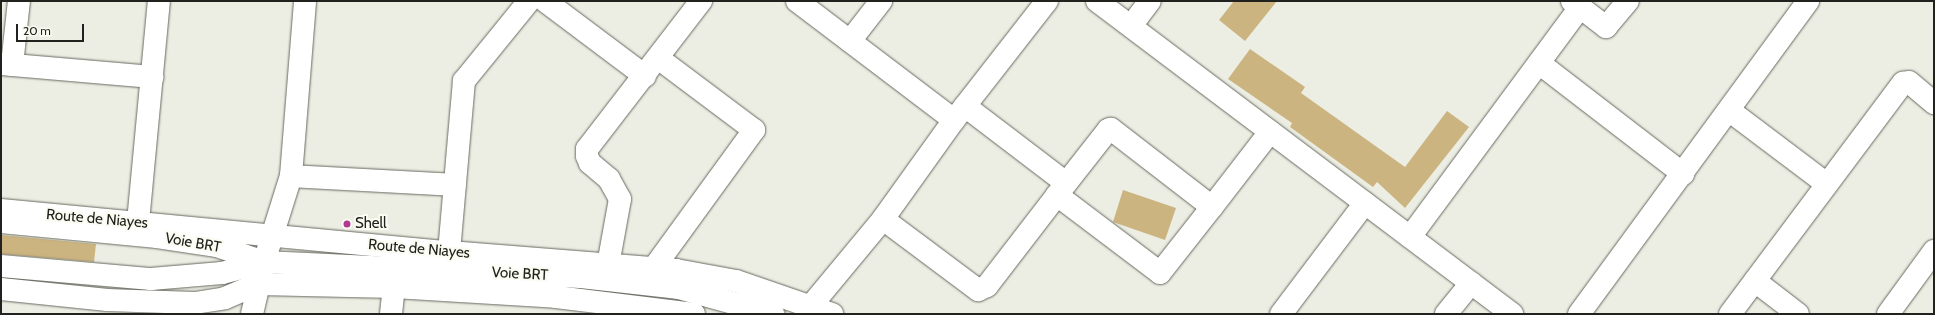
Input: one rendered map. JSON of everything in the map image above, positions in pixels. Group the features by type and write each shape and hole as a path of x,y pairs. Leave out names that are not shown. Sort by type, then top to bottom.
{"street":[{"path":"19,1 7,64 152,77"},
{"path":"138,222 159,1"},
{"path":"252,314 264,262 274,236 292,176 305,1"},
{"path":"448,252 464,81 529,1"},
{"path":"545,1 645,76"},
{"path":"608,265 620,199 609,179 590,163 587,156 587,149 645,76 701,1"},
{"path":"798,1 850,41 960,113 1061,189 1160,273 1270,132"},
{"path":"850,41 881,1"},
{"path":"810,307 883,219 960,113 1047,1"},
{"path":"1097,1 1512,314"},
{"path":"1131,26 1150,1"},
{"path":"1410,237 1539,63 1576,4 1608,26 1628,1"},
{"path":"1579,314 1730,111 1808,1"},
{"path":"653,269 754,130 658,58"},
{"path":"1539,63 1683,174"},
{"path":"1730,314 1903,82 1909,82 1932,96"},
{"path":"1730,111 1826,184"},
{"path":"883,219 978,290 987,286 1061,189 1108,130 1111,129 1212,207"},
{"path":"292,176 455,184"},
{"path":"1282,314 1365,203"},
{"name":"Route de Niayes","path":"1,210 448,252 676,270 736,281 832,314"},
{"name":"Voie BRT","path":"1,222 157,237 217,246 264,262 581,277 679,288 773,314"},
{"path":"1888,314 1934,251"},
{"name":"Voie BRT","path":"1,266 151,279 222,273 264,262"},
{"path":"1755,281 1798,314"},
{"path":"1446,314 1471,282"},
{"path":"1,289 108,300 195,303 225,298 258,284 394,287 556,297 688,313"},
{"path":"391,314 394,287"}],"building":[{"path":"1234,1 1277,1 1245,41 1219,20"},
{"path":"1250,49 1305,87 1301,93 1405,167 1447,111 1469,127 1405,208 1377,182 1373,187 1290,127 1292,123 1228,79"},
{"path":"1123,190 1176,208 1165,240 1113,222"},
{"path":"1,235 96,244 94,262 1,254"}],"place":[{"name":"Shell","path":"347,224"}]}
